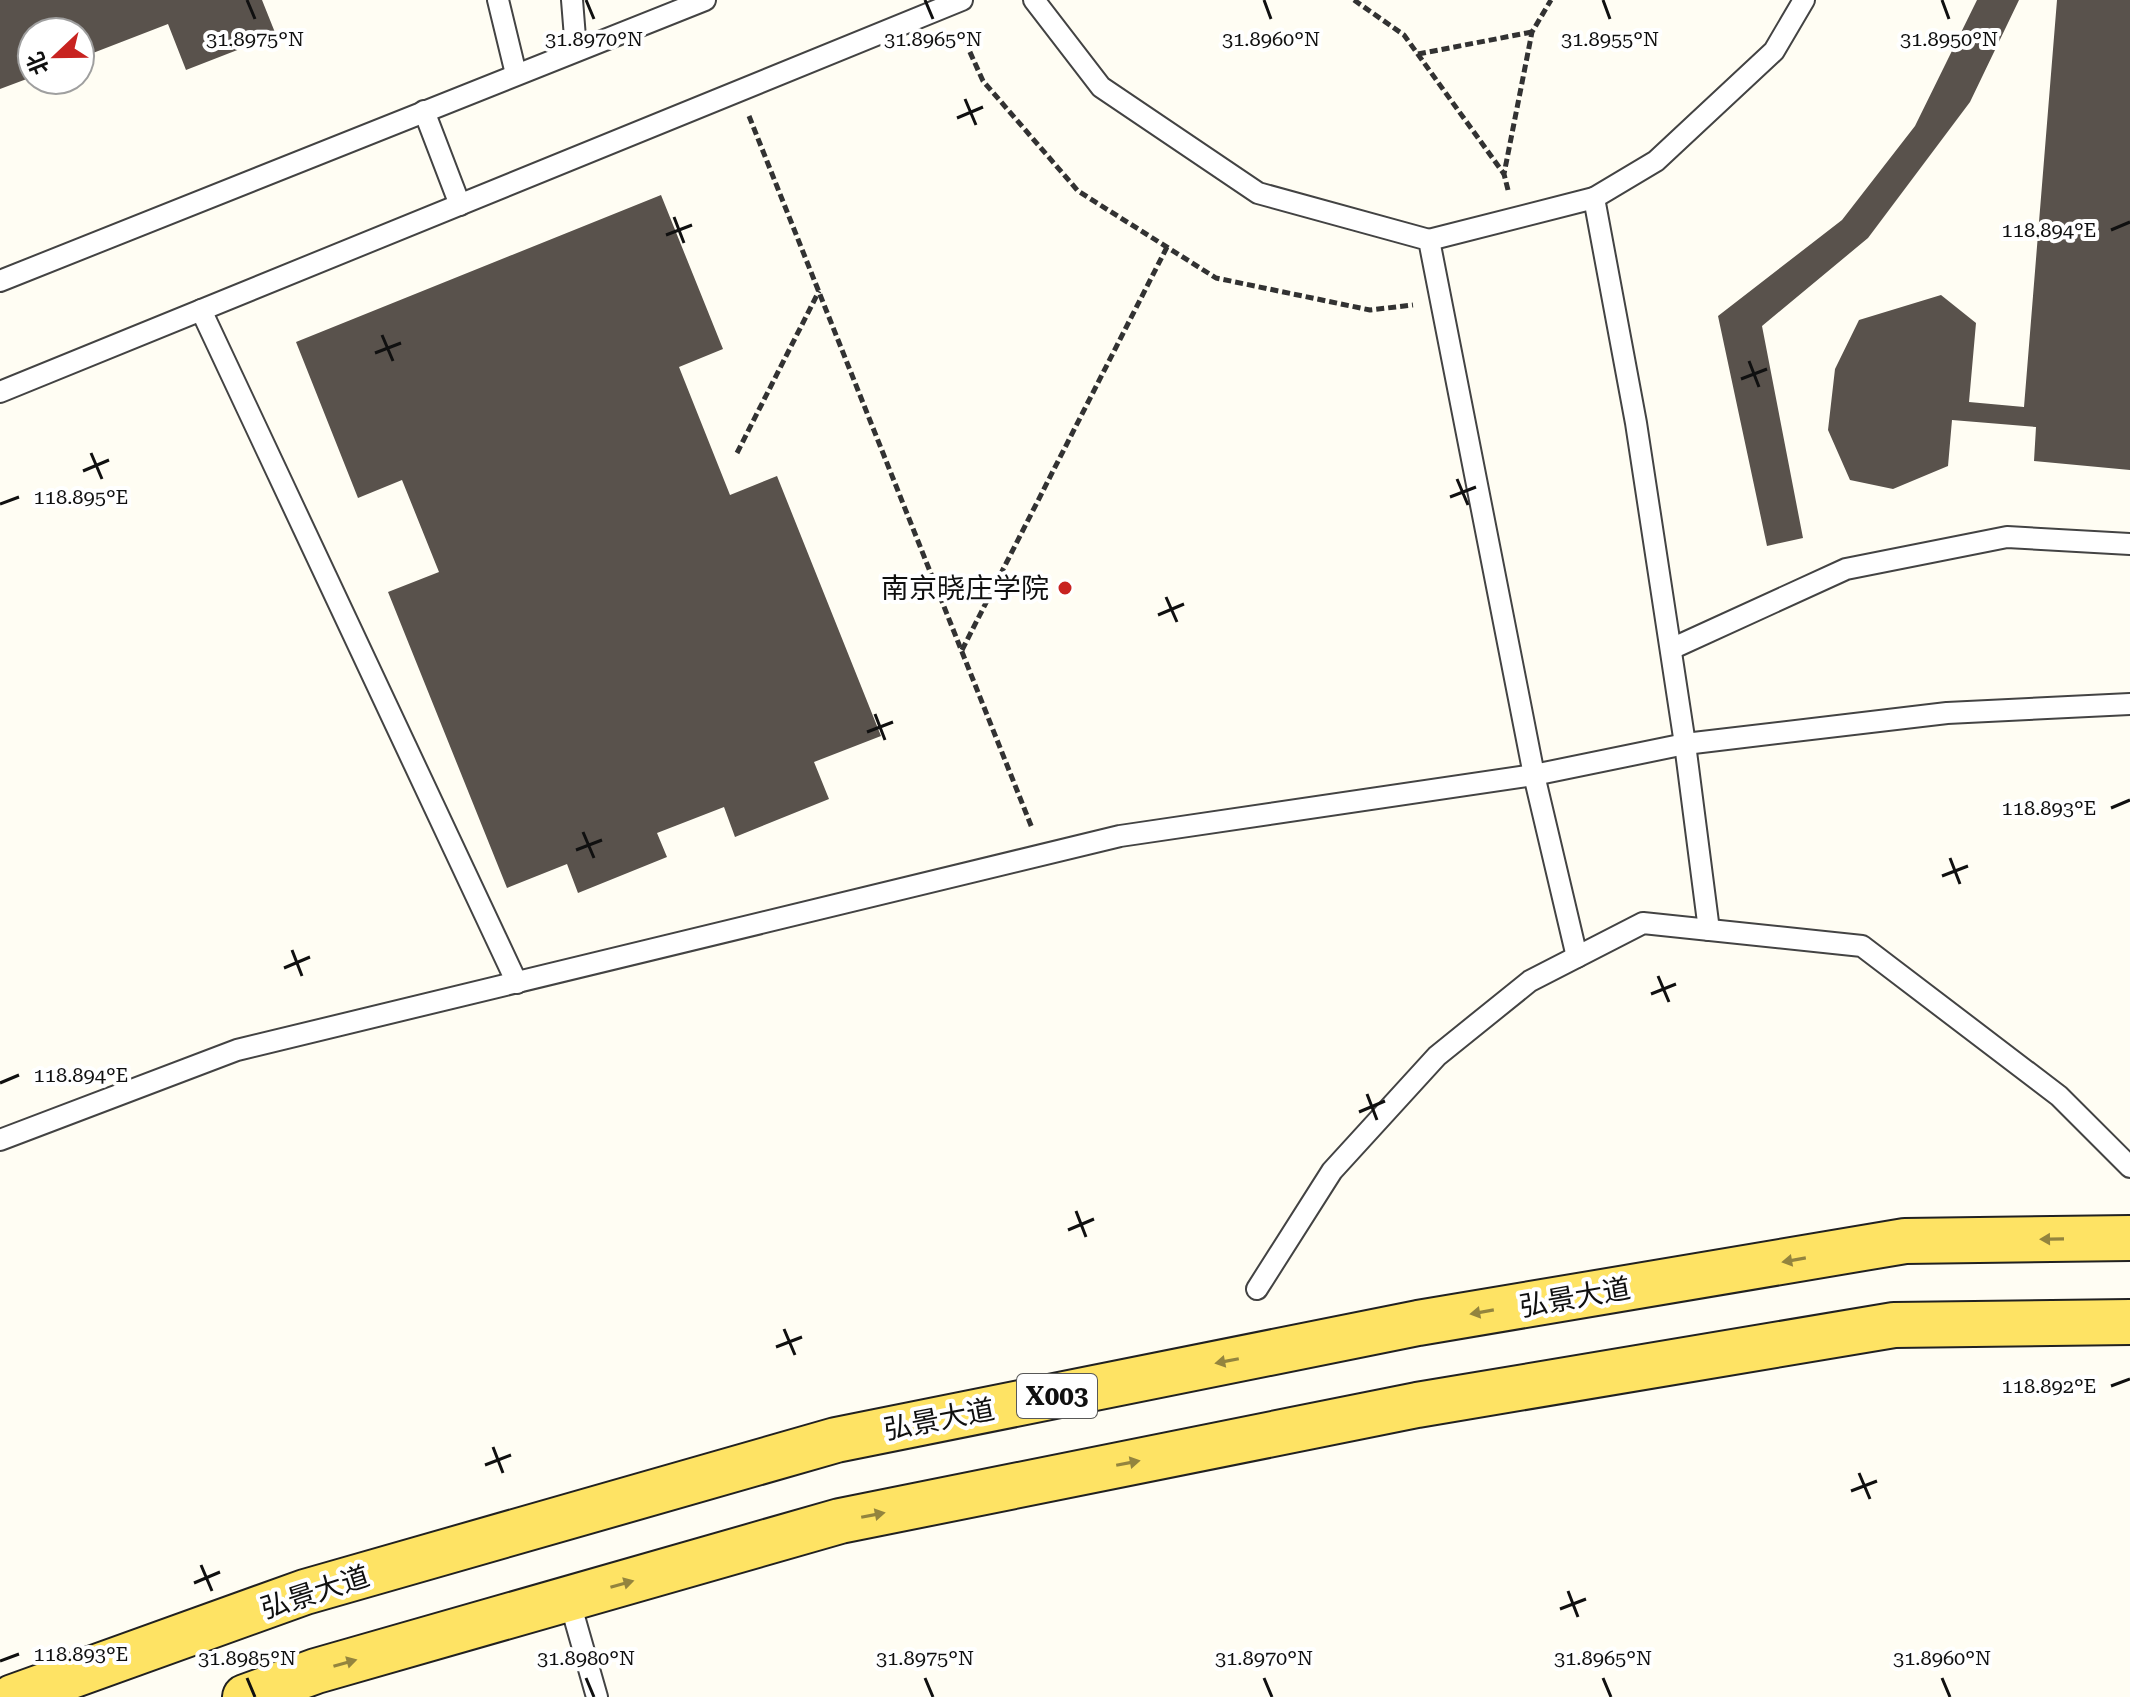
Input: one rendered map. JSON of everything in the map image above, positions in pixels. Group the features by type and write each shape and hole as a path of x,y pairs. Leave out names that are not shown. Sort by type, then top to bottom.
{"main road":[{"name":"弘景大道","path":"13,1697 305,1592 836,1440 1418,1323 1905,1241 2130,1238"},
{"path":"245,1697 316,1671 840,1521 1417,1405 1894,1325 2130,1322"}],"lane":[{"path":"498,0 516,74"},
{"path":"572,0 576,50"},
{"path":"0,281 705,0"},
{"path":"1034,0 1101,87 1258,193 1429,240 1594,198 1656,161 1774,51 1804,0"},
{"path":"0,392 956,3"},
{"path":"424,111 460,205"},
{"path":"1594,198 1636,423 1685,744 1709,930"},
{"path":"1429,240 1534,775 1577,957"},
{"path":"201,310 517,983"},
{"path":"1671,649 1846,569 2007,537 2130,544"},
{"path":"0,1140 237,1050 1120,836 1534,775 1685,744 1947,713 2130,704"},
{"path":"1257,1289 1332,1171 1437,1056 1530,981 1643,923 1862,946 2059,1096 2130,1167"},
{"path":"569,1599 597,1697"}],"path":[{"path":"1354,0 1404,35 1504,174 1517,218"},
{"path":"1504,174 1532,32 1551,0"},
{"path":"956,3 983,81 1078,191 1216,278 1370,310 1442,302"},
{"path":"1418,54 1532,32"},
{"path":"740,91 1043,855"},
{"path":"962,651 1167,247"},
{"path":"737,453 819,291"}],"building":[{"path":"0,0 262,0 276,35 186,70 168,24 96,52 96,16 16,16 16,83 0,89"},
{"path":"1977,0 2019,0 1970,102 1868,238 1762,326 1803,538 1767,546 1718,316 1842,220 1915,126"},
{"path":"2057,0 2130,0 2130,470 2034,461 2036,427 1952,420 1948,466 1893,489 1850,480 1828,430 1835,369 1859,320 1941,295 1976,323 1969,402 2024,407"},
{"path":"661,195 723,349 679,367 730,495 777,476 881,736 814,762 829,799 735,837 724,807 657,833 667,857 578,893 567,864 507,888 388,592 439,572 402,480 358,498 296,342"}],"place":[{"name":"南京晓庄学院","path":"1065,588"}]}
